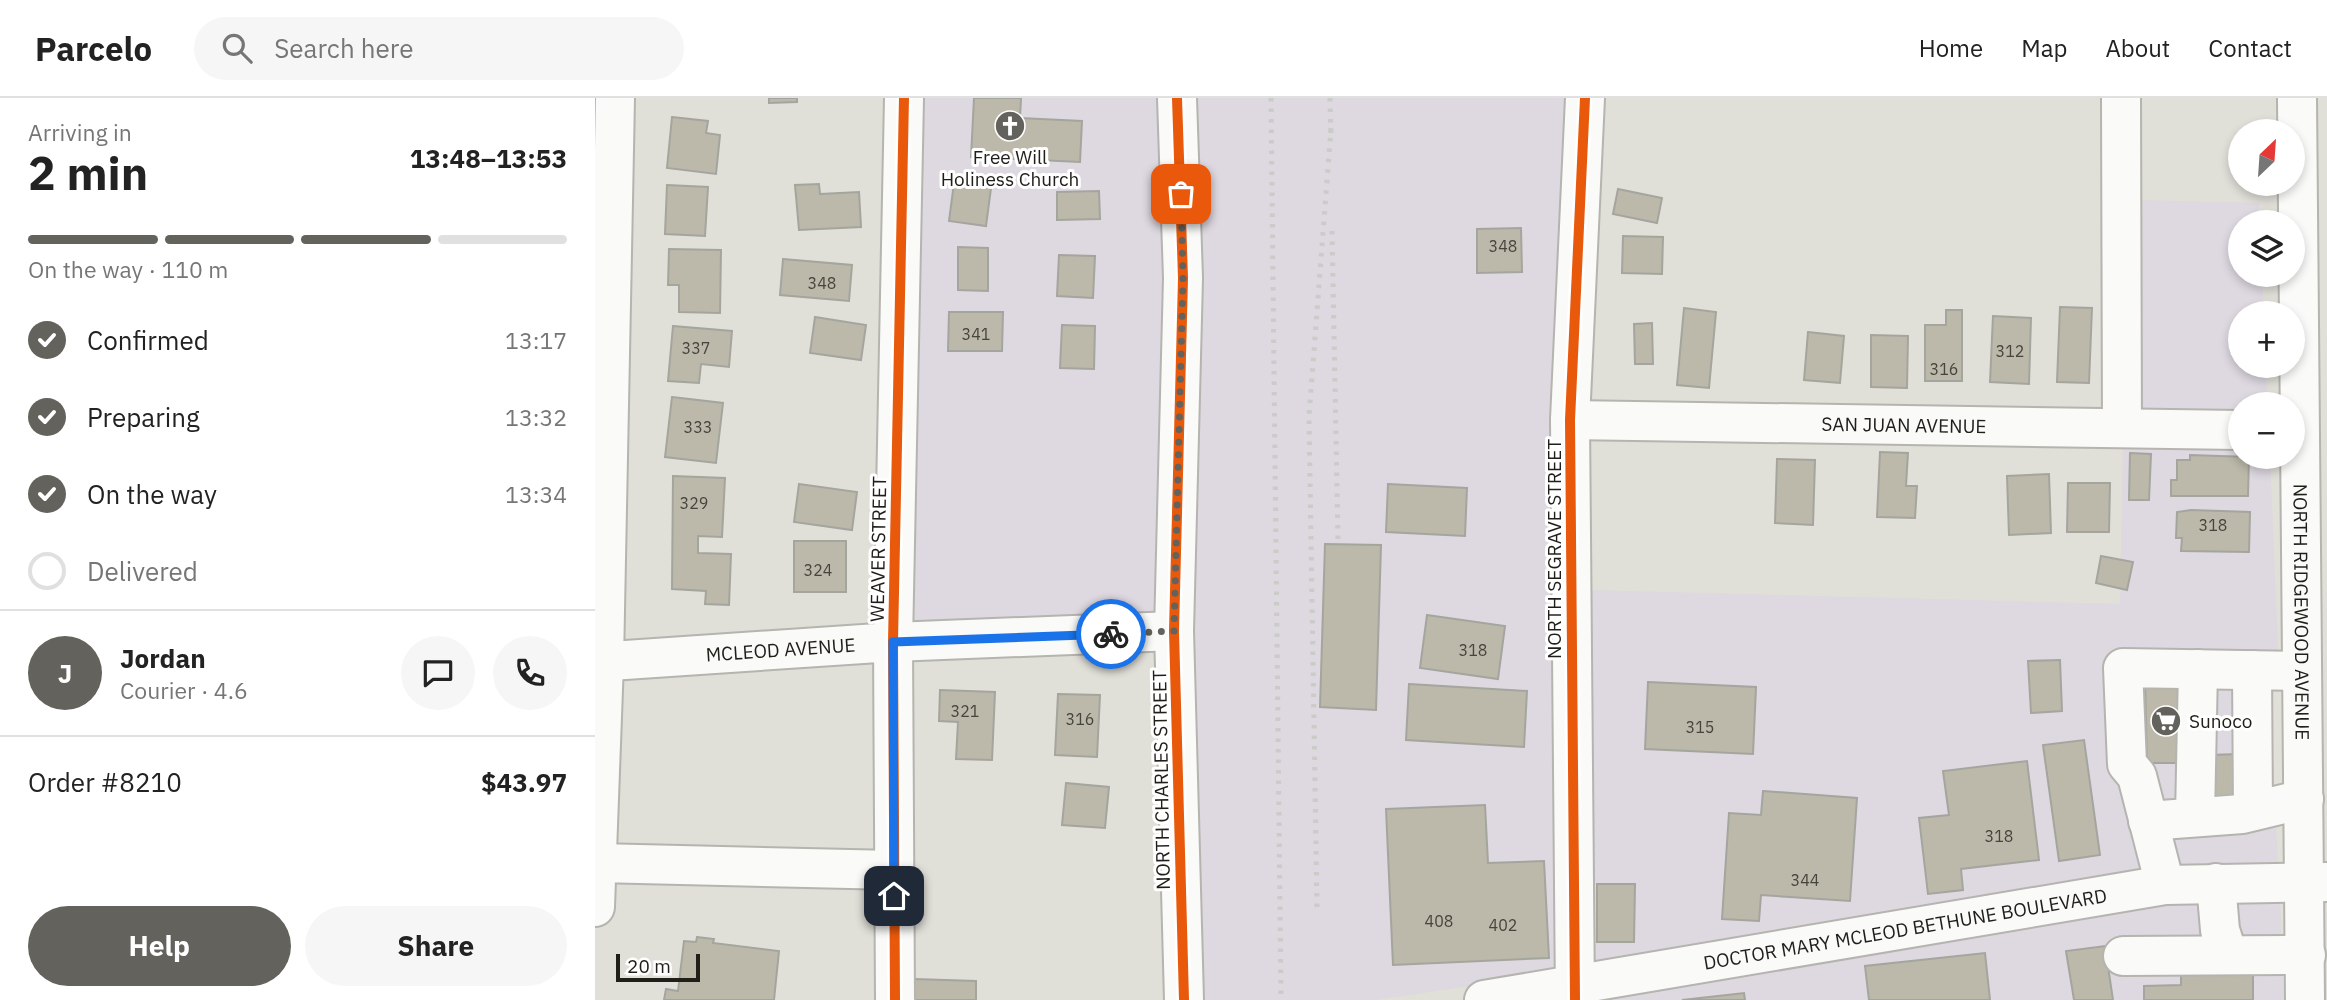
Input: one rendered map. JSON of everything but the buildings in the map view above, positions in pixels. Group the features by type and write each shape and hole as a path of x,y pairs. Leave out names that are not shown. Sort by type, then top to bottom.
{"street":[{"path":"595,907 615,98"},
{"name":"WEAVER STREET","path":"895,1000 893,642 904,98"},
{"name":"NORTH CHARLES STREET","path":"1177,98 1183,278 1174,631 1184,1000"},
{"name":"NORTH SEGRAVE STREET","path":"1575,993 1570,421 1585,98"},
{"path":"2121,98 2122,428"},
{"name":"NORTH RIDGEWOOD AVENUE","path":"2295,392 2297,98"},
{"name":"SAN JUAN AVENUE","path":"1570,421 2228,430"},
{"name":"NORTH RIDGEWOOD AVENUE","path":"2296,469 2304,799 2316,882 2306,955 2305,1000"},
{"name":"MCLEOD AVENUE","path":"600,662 893,642 1174,631"},
{"path":"2165,885 2137,776 2127,764 2123,668 2302,671"},
{"path":"2195,817 2198,669"},
{"path":"2252,670 2253,811"},
{"path":"2148,821 2253,811 2304,799"},
{"path":"597,863 894,870"},
{"name":"DOCTOR MARY MCLEOD BETHUNE BOULEVARD","path":"1484,1000 1575,993 2165,885 2316,882"},
{"path":"2216,883 2220,930 2228,955"},
{"path":"2123,956 2306,955"}],"shaded area":[{"path":"919,98 1162,98 1168,280 1160,616 908,626"},
{"path":"1192,98 1571,98 1559,973 1375,1000 1198,1000 1190,630"},
{"path":"2136,200 2259,203 2259,210 2228,210 2228,287 2263,287 2263,301 2228,301 2228,378 2266,378 2267,392 2228,392 2228,414 2137,413"},
{"path":"2123,445 2228,446 2228,469 2270,469 2278,650 2271,716 2278,867 1589,968 1586,590 2120,604"},
{"path":"2280,898 2284,1000 1590,1000 2165,901"}],"railway":[{"path":"1271,98 1281,1000"},
{"path":"1330,98 1331,136"},
{"path":"1317,907 1309,416 1331,128"},
{"path":"1332,231 1338,541"}],"cycle path":[{"path":"895,1000 893,642 904,98"},
{"path":"1177,98 1183,278 1174,631 1184,1000"},
{"path":"1575,1000 1570,420 1585,98"}],"way so far":[{"path":"1111,634 1174,631 1183,278 1181,194"}],"place":[{"name":"Free Will Holiness Church","path":"1010,126"},
{"name":"Sunoco","path":"2166,721"}],"route":[{"path":"894,896 893,642 1111,634"}]}
